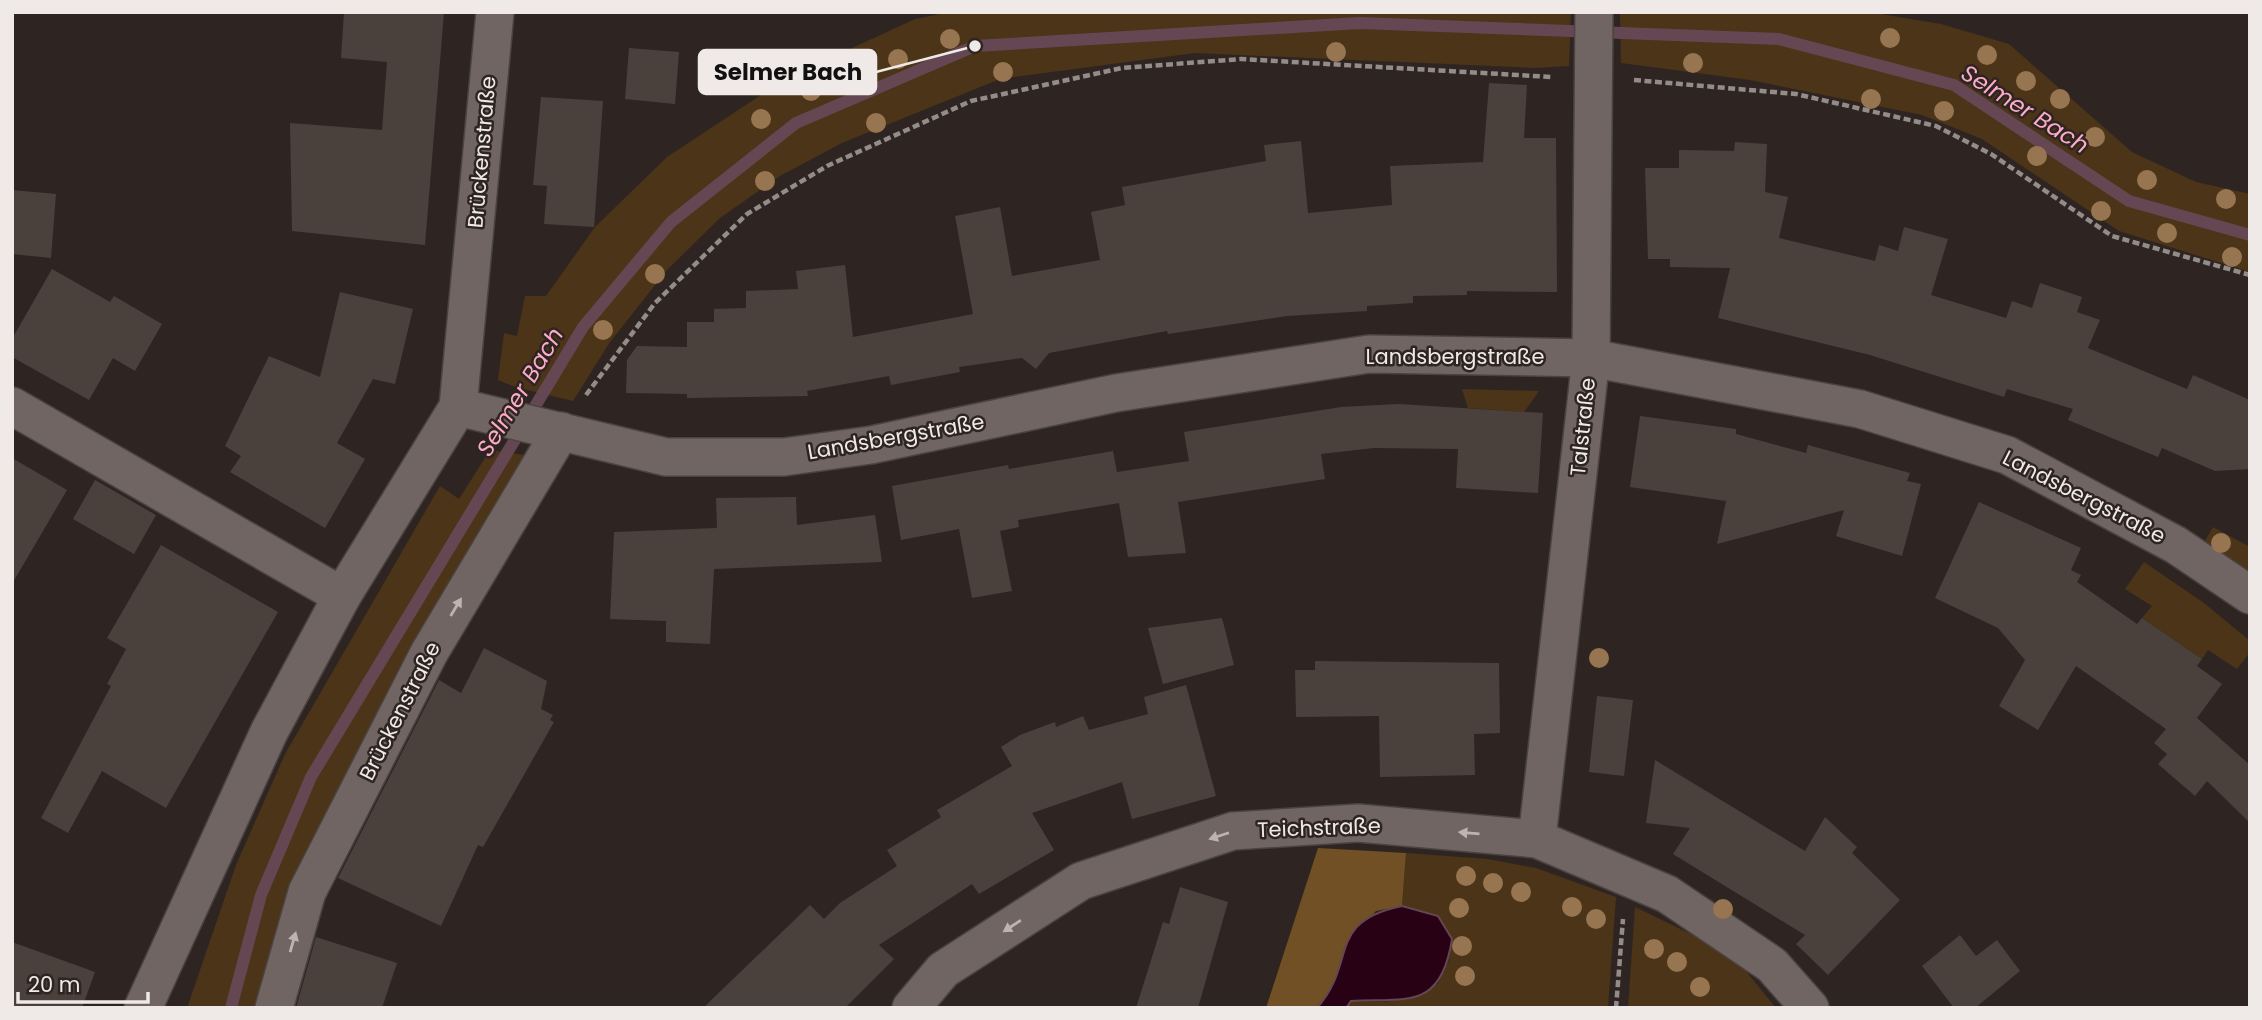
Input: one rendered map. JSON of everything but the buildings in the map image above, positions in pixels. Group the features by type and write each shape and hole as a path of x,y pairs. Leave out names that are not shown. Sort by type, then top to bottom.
{"street":[{"name":"Brückenstraße","path":"143,1008 269,732 342,596 472,411 495,12"},
{"name":"Talstraße","path":"1537,839 1591,358 1594,12"},
{"name":"Landsbergstraße","path":"472,411 666,457 784,457 871,445 1116,393 1369,354 1591,358 1860,409 2007,454 2176,545 2250,595"},
{"path":"12,406 342,596"},
{"name":"Brückenstraße","path":"274,1008 313,880 429,653 549,429"},
{"name":"Teichstraße","path":"911,1008 943,970 1081,881 1233,831 1358,823 1537,839 1667,894 1772,965 1810,1008"}],"path":[{"path":"549,429 655,303 747,214 827,166 971,101 1122,68 1241,59 1563,78 1593,67 1796,94 1936,126 1992,154 2112,236 2250,275"},
{"path":"1616,1008 1626,876"}],"shaded area":[{"path":"950,12 1571,12 1569,66 1535,68 1195,53 1000,79 842,143 780,176 720,218 667,270 610,342 573,401 515,387 498,380 504,333 517,336 525,296 546,296 595,227 667,157 785,79 915,19"},
{"path":"1620,12 1869,12 1941,24 2009,44 2132,152 2196,182 2250,194 2250,272 2119,231 1982,139 1922,115 1750,80 1621,63"},
{"path":"1462,389 1539,391 1524,412 1468,408"},
{"path":"490,450 524,455 460,572 258,1008 187,1008 236,865 285,754 440,486 459,499"},
{"path":"2213,527 2250,547 2250,575 2205,541"},
{"path":"2144,562 2204,603 2250,641 2250,652 2237,669 2208,650 2202,659 2142,618 2152,606 2125,589"},
{"path":"1318,848 1406,853 1402,906 1376,911 1345,946 1332,991 1317,1008 1266,1008"},
{"path":"1406,853 1488,859 1536,868 1616,897 1608,1008 1346,1008 1350,1001 1387,1002 1438,984 1449,960 1452,939 1438,916 1402,906"},
{"path":"1402,906 1438,916 1452,939 1440,978 1419,996 1351,1001 1346,1008 1317,1008 1337,975 1352,933 1362,922 1378,913"},
{"path":"1635,907 1720,948 1745,970 1776,1008 1628,1008"}],"waterway":[{"name":"Selmer Bach","path":"231,1008 261,895 311,777 583,327 671,222 796,123 975,46 1360,23 1779,39 1954,85 2129,201 2250,235"}],"place":[{"name":"Selmer Bach","path":"975,46"}]}
